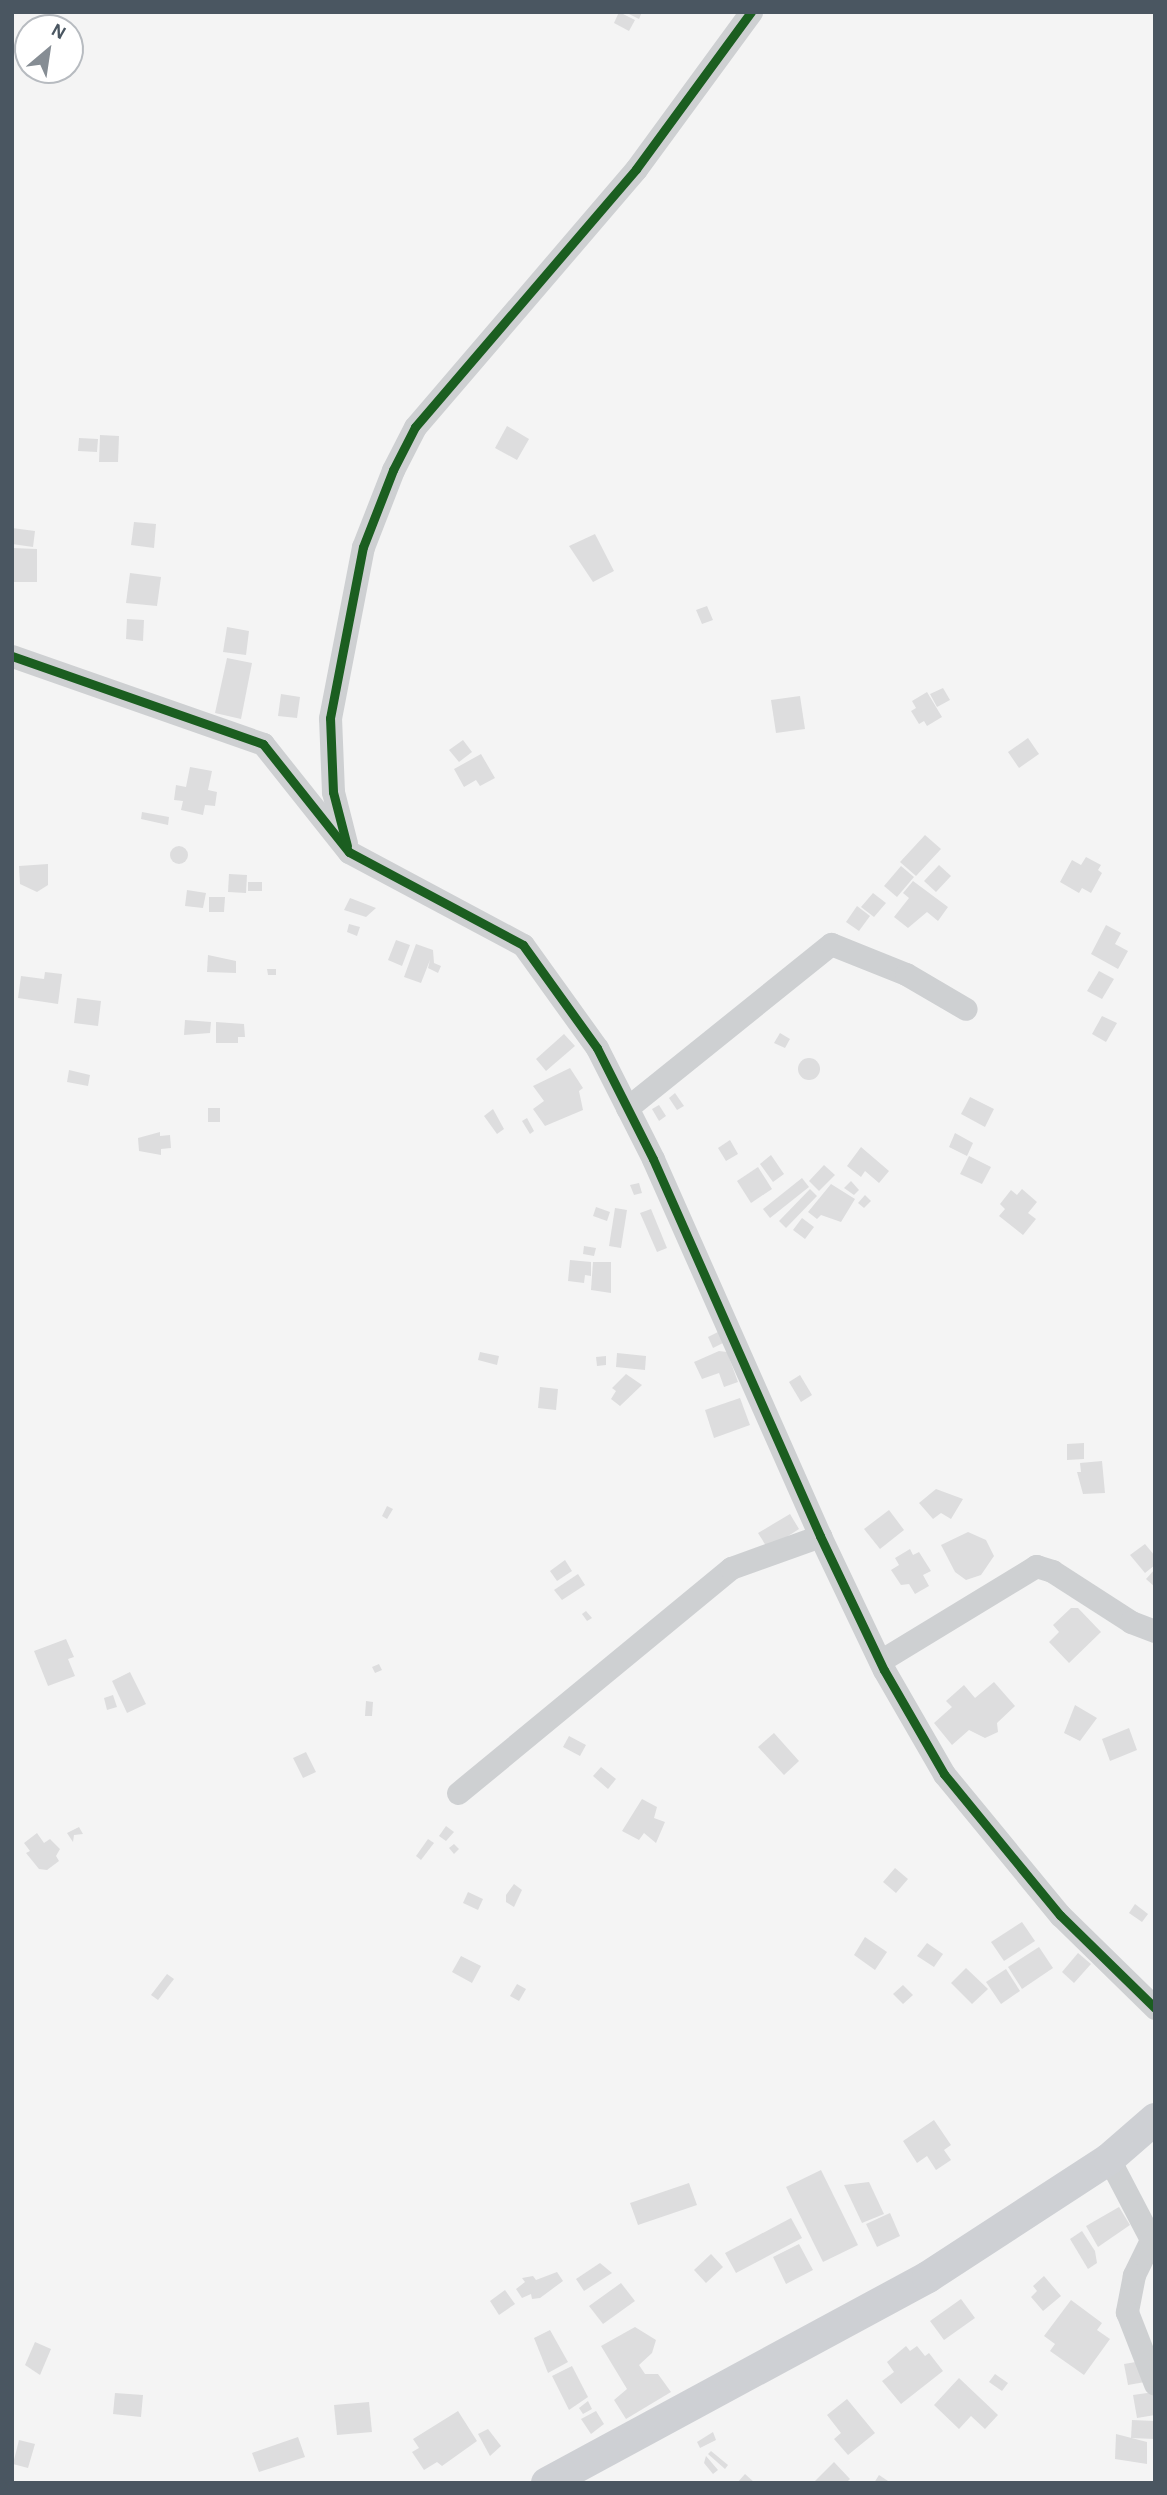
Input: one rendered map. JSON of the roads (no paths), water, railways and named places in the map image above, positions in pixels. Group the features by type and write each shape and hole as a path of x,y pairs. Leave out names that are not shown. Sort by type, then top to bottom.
{"street":[{"path":"349,852 333,792 330,718 363,547 393,470 415,426 636,169 751,12"},
{"path":"12,656 263,744 349,852 523,944 597,1048 627,1108 820,1536 880,1661 944,1774 1060,1915 1155,2008"},
{"path":"627,1108 831,944 906,974 966,1009"},
{"path":"458,1793 731,1569 820,1536"},
{"path":"880,1661 1036,1566 1052,1571 1131,1622 1155,1631"},
{"path":"547,2483 928,2277 1109,2159 1155,2119"},
{"path":"1109,2159 1152,2244 1134,2275 1127,2312 1155,2384"}]}
